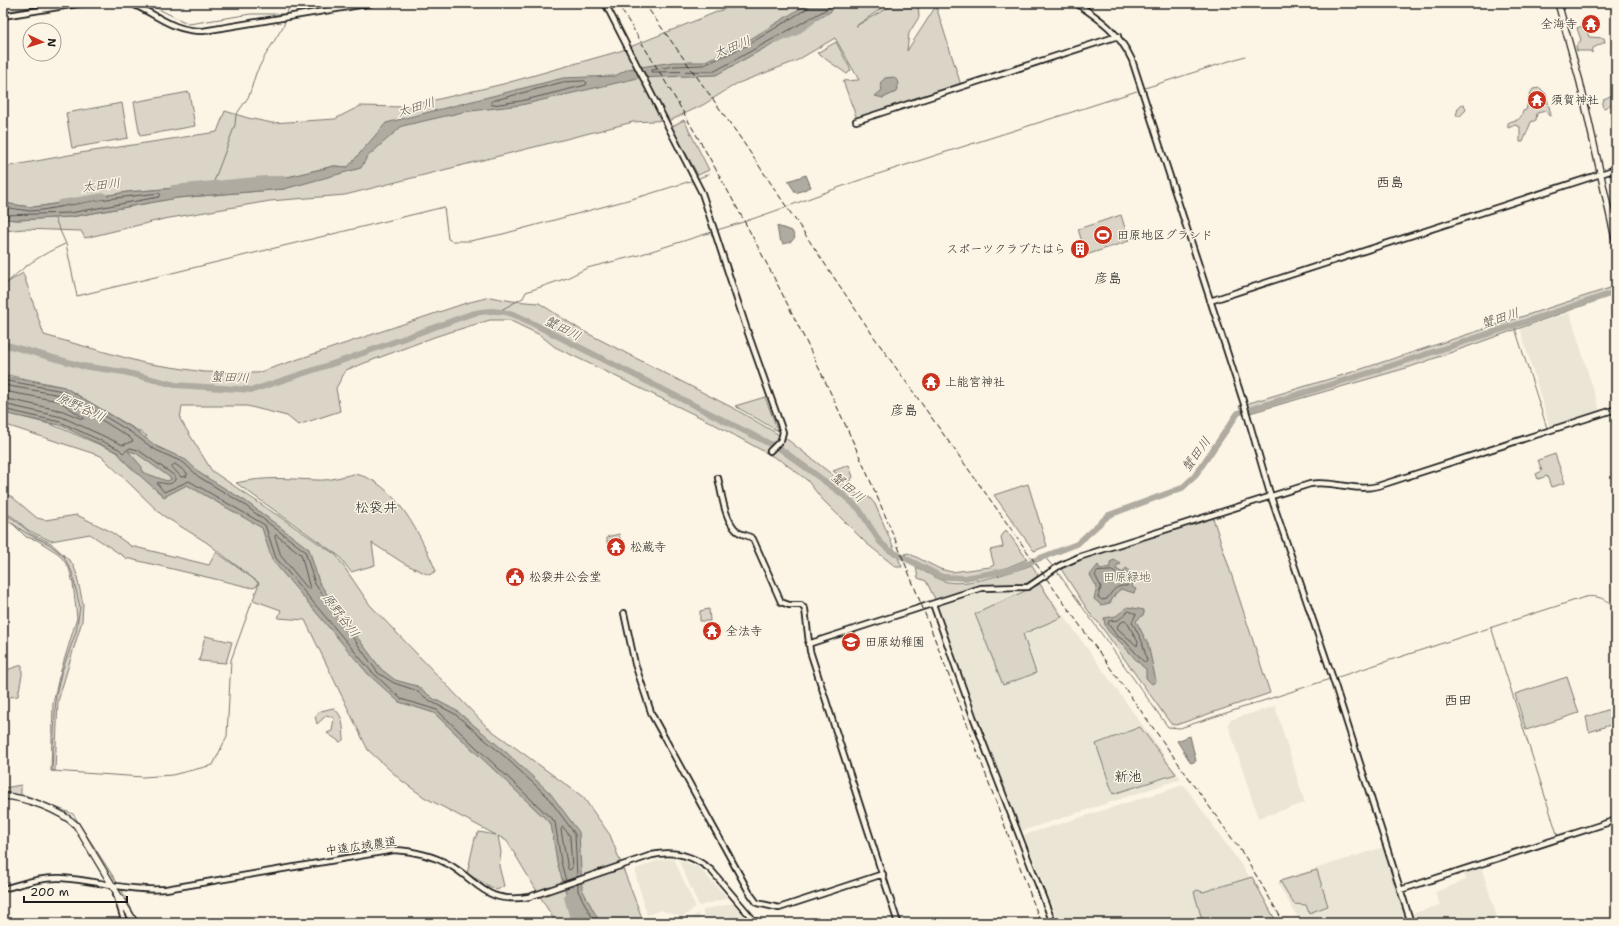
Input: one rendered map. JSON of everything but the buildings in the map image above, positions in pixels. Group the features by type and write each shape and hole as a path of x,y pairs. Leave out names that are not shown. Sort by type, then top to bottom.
{"main road":[{"path":"1558,3 1580,82 1616,243"},
{"path":"3,796 22,799 71,819 82,833 135,923"}],"street":[{"path":"3,16 83,3"},
{"path":"130,3 167,24 182,29 203,32 372,3"},
{"path":"605,3 702,193 782,432 781,440 770,451"},
{"path":"1076,3 1100,20 1118,36 1132,60 1244,404 1271,496 1332,676 1411,923"},
{"path":"856,121 1118,36"},
{"path":"1210,301 1616,169"},
{"path":"808,644 981,588 1028,587 1059,566 1079,557 1271,496 1318,483 1365,488 1378,486 1616,409"},
{"path":"718,478 732,525 737,531 753,539 781,602 789,605 801,605 804,607 807,621 808,644 898,923"},
{"path":"933,604 974,719 1053,923"},
{"path":"624,613 635,664 652,715 749,892 757,903 779,908 883,874"},
{"path":"1400,890 1616,820"},
{"name":"中遠広域農道","path":"3,889 39,880 60,878 113,887 145,890 166,889 394,850 415,852 436,859 456,870 483,891 496,896 513,899 544,893 660,853 675,853 692,858 711,870 756,923"},
{"path":"113,887 125,923"}],"shaded area":[{"path":"1570,313 1600,412 1550,428 1520,328"},
{"path":"1041,584 1181,779 1022,831 1020,830 937,609 939,605 983,591 994,590 1019,592 1027,591"},
{"path":"1275,706 1305,803 1258,818 1228,724 1230,720"},
{"path":"1184,785 1257,887 1274,923 1059,923 1024,835"},
{"path":"1384,847 1408,923 1301,923 1278,884 1280,880"},
{"path":"674,859 695,906 688,914 681,917 661,910 647,915 636,876 636,869 659,860"},
{"path":"679,861 686,862 694,867 696,865 728,898 699,906"},
{"path":"1481,867 1499,923 1416,923 1412,914 1440,905 1435,892 1466,880 1464,873"},
{"path":"733,903 749,923 703,923 703,910"},
{"path":"698,913 700,923 684,923"}],"green space":[{"path":"739,3 889,3 856,26 896,3 918,3 919,17 909,33 907,51 936,6 961,85 857,119 843,81 859,80 835,38 796,61 736,84 703,105 671,120 633,122 345,195 270,201 164,219 85,238 81,231 24,229 3,231 3,219 18,220 71,217 177,198 284,189 348,167 334,166 275,180 127,192 30,207 3,203 3,163 4,167 80,153 217,132 225,111 272,123 335,119 360,106 405,107 503,84 620,51"},
{"path":"1585,25 1589,37 1604,38 1605,42 1593,48 1592,53 1590,51 1577,51 1576,46 1581,40 1577,28"},
{"path":"836,42 851,70 847,74 817,53"},
{"path":"1540,88 1546,94 1551,115 1549,116 1546,111 1537,113 1536,120 1531,122 1523,142 1520,142 1520,127 1515,125 1508,128 1508,123 1520,118 1523,111 1526,110 1530,94 1533,89"},
{"path":"189,92 195,126 140,136 134,102"},
{"path":"1612,95 1615,96 1616,102 1604,108 1602,106 1604,99"},
{"path":"122,103 128,138 72,148 66,113"},
{"path":"1464,104 1466,110 1460,116 1456,116 1458,108"},
{"path":"684,120 709,170 698,175 671,127"},
{"name":"田原地区グランド","path":"1121,215 1129,241 1086,255 1078,229"},
{"path":"23,273 44,335 144,363 204,372 257,373 466,303 490,297 512,301 539,303 581,330 735,409 788,440 862,498 869,497 875,504 902,567 896,567 866,543 821,498 807,480 783,462 712,423 555,347 540,335 509,320 490,320 437,336 346,370 336,388 340,411 298,425 287,416 247,406 182,406 180,419 212,471 336,555 370,605 487,727 583,797 610,835 644,923 556,923 507,841 498,836 501,852 499,866 504,886 497,890 467,874 475,838 479,832 496,835 424,797 402,781 368,750 305,620 278,618 281,610 253,600 259,583 206,542 162,515 101,456 3,424 3,412 53,425 117,452 147,436 64,387 3,374 3,285"},
{"path":"1616,286 1616,294 1410,367 1243,415 1239,406 1343,375"},
{"path":"765,397 778,431 735,406"},
{"path":"1555,454 1565,483 1551,487 1547,476 1538,479 1536,474 1542,471 1538,460"},
{"path":"849,465 853,477 849,482 833,471"},
{"path":"354,474 368,478 382,487 394,498 414,527 436,571 429,575 405,564 372,543 375,565 351,572 339,556 236,483 267,479 326,480"},
{"path":"1028,484 1047,546 1034,551 994,495"},
{"path":"3,495 11,496 37,518 45,520 77,515 108,530 131,546 209,565 216,552 258,582 257,586 253,588 126,558 90,534 51,541 28,530 13,517 3,512"},
{"path":"3,513 15,520 30,533 51,543 72,563 76,572 83,604 82,621 58,701 55,771 51,771 53,703 59,677 77,618 73,583 69,568 59,554 37,540 26,537 14,525 3,518"},
{"name":"田原緑地","path":"1212,515 1270,693 1176,725 1171,724 1098,622 1093,618 1059,566 1069,561"},
{"path":"1006,530 1027,559 989,573 969,577 946,575 913,561 905,554 908,553 940,569 952,572 990,567 994,565 990,550 1003,547 1001,537"},
{"path":"619,534 621,541 607,543 607,537"},
{"path":"1032,565 1038,575 1031,581 1024,584 1011,587 990,587 965,593 937,603 926,581 918,578 916,567 944,581 953,583 976,581"},
{"path":"1040,584 1062,617 1023,634 1036,673 1003,685 975,614"},
{"path":"709,609 710,621 700,621 700,611"},
{"path":"205,636 232,642 226,663 199,661"},
{"path":"22,665 22,675 18,696 3,698 3,671"},
{"path":"1567,677 1579,713 1526,730 1515,694"},
{"path":"1616,707 1616,723 1589,732 1586,717"},
{"path":"333,708 339,714 342,722 344,739 340,742 327,733 332,731 334,718 327,715 317,724 315,716 321,711"},
{"path":"1140,727 1176,774 1113,794 1096,744"},
{"path":"21,785 21,796 5,793 4,788"},
{"path":"1317,870 1328,906 1309,913 1306,905 1294,904 1280,881"},
{"path":"1252,877 1277,923 1203,923 1194,892 1197,890 1203,892"}],"water":[{"path":"809,3 838,3 830,12 716,75 638,78 521,105 463,112 402,126 367,157 361,168 284,189 177,198 71,217 18,220 3,219 3,203 30,207 42,206 127,192 275,180 334,166 348,167 386,123 563,78 615,76 628,69 673,62 703,62 744,43"},
{"path":"894,77 899,83 896,92 883,98 875,96 882,90 880,83 885,78"},
{"path":"806,175 811,187 796,193 788,181"},
{"path":"777,226 792,231 795,237 791,242 783,244 779,238"},
{"path":"3,376 64,387 134,429 156,446 186,460 201,474 244,500 309,549 319,582 337,610 381,669 395,680 417,686 434,699 457,711 507,753 550,793 579,832 582,889 600,923 575,923 557,862 551,824 434,713 399,702 368,674 272,560 262,528 187,485 164,497 128,465 117,452 59,425 3,413","holes":["128,451 136,453 172,479 167,481 142,472 142,467"]},
{"path":"1114,560 1121,563 1120,565 1118,564 1116,569 1123,573 1126,568 1130,571 1127,576 1132,578 1134,577 1132,587 1136,589 1134,593 1121,589 1116,593 1110,603 1101,605 1094,599 1097,587 1090,575 1098,565 1100,569 1110,567 1110,562"},
{"path":"1128,607 1144,610 1144,614 1136,621 1148,644 1156,681 1152,684 1146,678 1146,669 1110,633 1104,623 1104,618 1116,616"},
{"path":"1190,736 1196,761 1191,763 1177,741"}],"waterway":[{"path":"3,12 58,3"},
{"path":"146,3 189,24 251,14 286,14 353,3"},
{"path":"287,13 290,3"},
{"path":"213,184 235,125 236,115 249,96 256,73 284,25 285,18"},
{"name":"太田川","path":"777,40 795,33 812,21"},
{"path":"1145,88 1245,56"},
{"path":"717,230 756,218 872,176 1137,91"},
{"path":"697,179 709,174"},
{"name":"太田川","path":"173,188 265,179 283,179"},
{"path":"55,219 66,244 77,296 444,207 448,239 452,241 470,241 503,234 646,195 694,180"},
{"name":"太田川","path":"60,203 104,196"},
{"path":"499,311 523,298 526,292 567,278 587,268 639,255 712,232"},
{"path":"3,287 17,273 32,262 65,244"},
{"name":"蟹田川","path":"3,344 82,366 124,372 175,385 253,390 344,360 468,315 488,311 513,314 782,450 842,494 859,509 880,542 889,550 942,577 965,578 1009,570 1077,544 1109,515 1182,488 1194,477 1238,413 1372,372 1616,292"},
{"path":"1514,325 1547,428"},
{"path":"3,517 26,533 49,544 63,555 72,572 80,607 76,632 61,674 56,695 52,771 143,777 172,775 213,765 227,736 231,660 252,602"},
{"path":"1044,556 1054,568"},
{"path":"1056,570 1168,727 1180,728 1330,679"},
{"path":"1335,678 1585,597 1602,598 1616,608"},
{"path":"1491,627 1558,837"},
{"path":"25,795 73,814 118,884"},
{"path":"121,889 139,923"},
{"name":"原野谷川","path":"567,897 574,923"}],"railway":[{"path":"617,3 686,116 750,232 781,291 839,410 913,583 1041,923"},
{"path":"644,3 737,133 874,337 1246,858 1284,923"}],"place":[{"name":"全海寺","path":"1591,24"},
{"name":"須賀神社","path":"1537,100"},
{"name":"田原地区グランド","path":"1103,235"},
{"name":"スポーツクラブたはら","path":"1080,249"},
{"name":"上能宮神社","path":"931,382"},
{"name":"松蔵寺","path":"616,547"},
{"name":"松袋井公会堂","path":"515,577"},
{"name":"全法寺","path":"712,631"},
{"name":"田原幼稚園","path":"851,642"}],"district":[{"name":"西島","path":"1390,182"},
{"name":"彦島","path":"1108,278"},
{"name":"彦島","path":"904,410"},
{"name":"松袋井","path":"376,507"},
{"name":"西田","path":"1458,700"},
{"name":"新池","path":"1128,776"}]}
